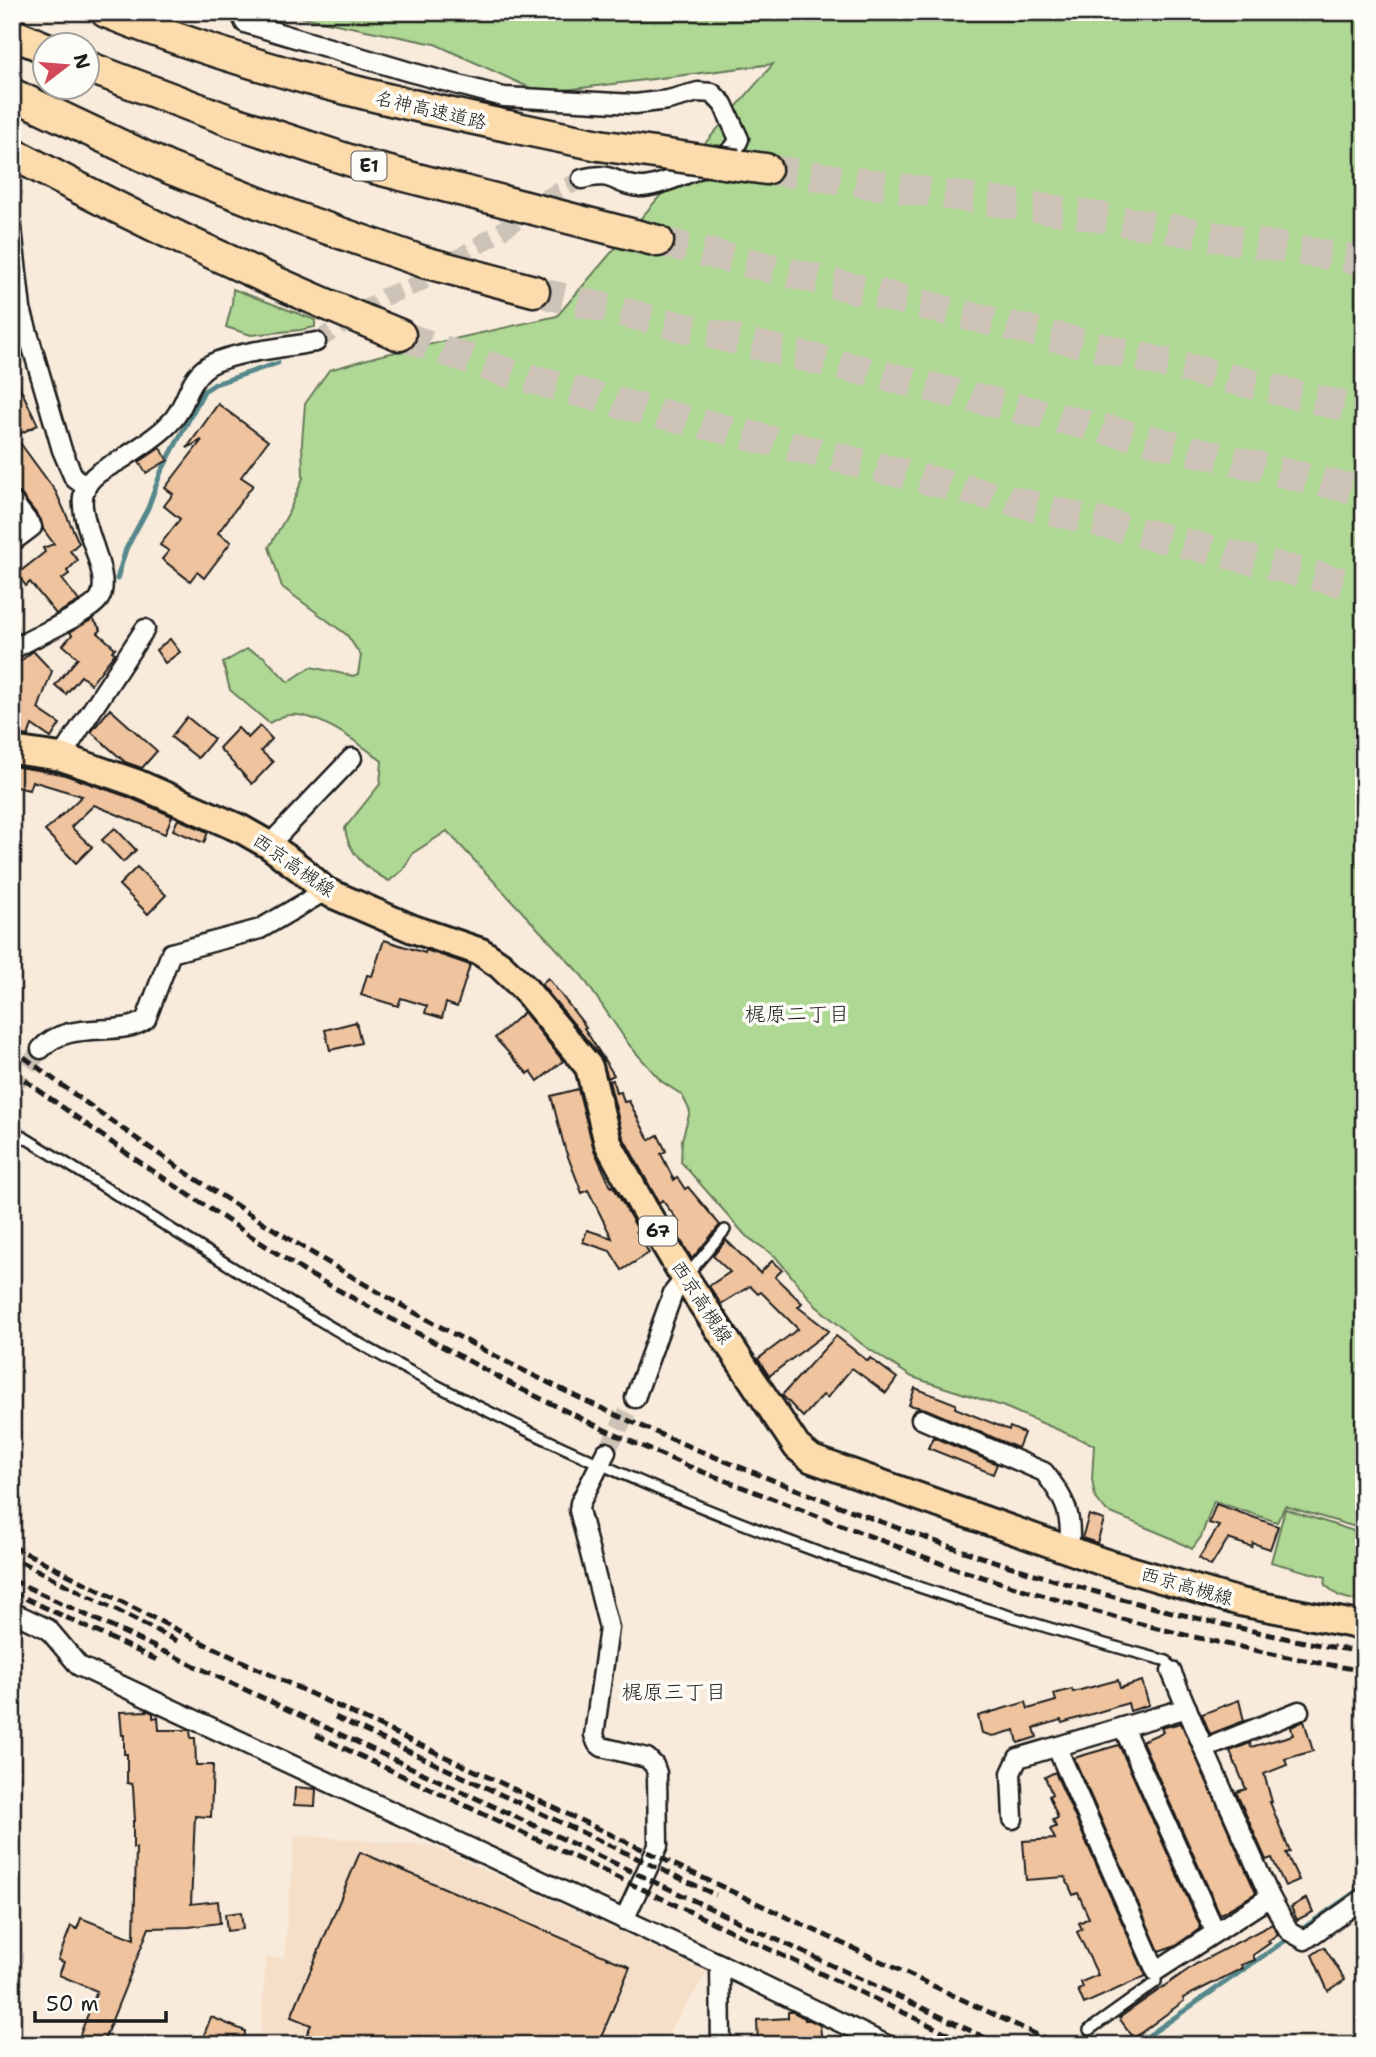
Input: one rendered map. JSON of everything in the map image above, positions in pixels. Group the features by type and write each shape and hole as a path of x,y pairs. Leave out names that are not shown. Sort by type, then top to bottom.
{"highway":[{"name":"名神高速道路","path":"106,12 203,48 317,83 441,113 599,145 752,167"},
{"path":"12,34 32,42"},
{"name":"E1","path":"102,72 231,121 370,167 658,242"},
{"path":"12,94 169,168 297,218 424,262 534,291"},
{"path":"12,153 138,217 295,291 400,335"}],"main road":[{"name":"西京高槻線","path":"12,750 61,757 136,783 241,829 269,845 325,891 414,929 481,952 500,965 524,988 589,1067 608,1143 643,1207 685,1278 804,1454 832,1468 1069,1550 1240,1602 1364,1626"}],"street":[{"path":"240,12 245,23 504,97 635,104 668,100 698,92 712,93 723,104 739,139 736,147 722,158 656,185 632,186 598,174 582,179"},
{"path":"12,228 20,309 62,450 74,478 78,484 86,487"},
{"path":"12,650 99,600 103,589 102,577 83,512 83,497 93,478 126,457 171,422 196,376 208,366 224,359 316,342"},
{"path":"12,501 35,531 12,542"},
{"path":"61,757 145,629"},
{"path":"269,845 352,758"},
{"path":"41,1049 47,1042 60,1036 102,1028 139,1025 146,1019 171,953 260,929 325,891"},
{"path":"635,1398 673,1293 685,1278"},
{"path":"921,1419 1044,1472 1055,1486 1070,1516 1069,1550"},
{"path":"602,1458 579,1510 609,1628 594,1735 602,1747 648,1758 657,1773 658,1846 624,1920"},
{"path":"12,1612 48,1629 79,1666 720,1964 887,2045"},
{"path":"1171,1671 1270,1897 1292,1933 1305,1940 1364,1898"},
{"path":"1013,1819 1011,1773 1018,1758 1187,1708"},
{"path":"1204,1749 1299,1711"},
{"path":"1123,1727 1215,1931"},
{"path":"1057,1748 1156,1971 1270,1897"},
{"path":"720,1964 721,2045"}],"lane":[{"path":"12,1130 327,1325 436,1385 788,1541 887,1578 1093,1642 1167,1661 1171,1671"},
{"path":"685,1278 725,1230"},
{"path":"1089,2030 1156,1982 1156,1971"}],"shaded area":[{"path":"295,1835 433,1846 708,1972 660,2045 260,2045 266,1957 284,1958"}],"green space":[{"path":"277,12 1364,12 1364,1515 1359,1528 1285,1506 1277,1522 1214,1501 1201,1537 1192,1549 1106,1511 1095,1497 1092,1479 1094,1445 1002,1406 912,1377 863,1345 816,1306 775,1256 746,1236 681,1162 682,1140 690,1111 682,1095 661,1081 630,1046 582,976 447,831 413,853 403,870 389,881 373,871 354,853 345,828 380,784 382,761 338,730 312,718 287,715 269,723 230,690 223,663 247,649 263,656 288,682 311,667 353,676 358,674 361,656 347,635 282,587 269,547 288,514 303,478 305,404 329,370 378,356 557,316 773,64 541,93 435,44"},
{"path":"233,289 315,320 315,327 251,335 226,327"},
{"path":"1285,1509 1360,1533 1364,1523 1364,1603 1339,1596 1325,1585 1326,1577 1271,1562"}],"building":[{"path":"12,371 38,425 15,436 56,492 79,543 70,551 78,560 67,571 69,574 62,579 79,601 56,614 30,582 26,586 17,574 45,552 43,548 54,544 43,529 41,520 21,494 12,490"},
{"path":"218,404 268,441 241,477 253,485 218,533 231,542 204,578 197,572 190,581 162,559 169,551 160,545 180,519 164,506 173,494 165,488 202,440 187,448"},
{"path":"160,448 168,460 146,473 139,462"},
{"path":"93,619 101,630 98,633 115,648 112,651 115,653 91,684 81,676 66,694 55,685 78,658 63,645 72,635 70,632"},
{"path":"170,639 180,652 165,663 156,650"},
{"path":"33,651 52,671 38,709 60,724 51,738 32,725 28,736 12,733 12,668"},
{"path":"110,709 157,751 142,768 125,762 91,732"},
{"path":"187,717 214,739 198,758 171,737"},
{"path":"260,726 272,739 261,751 273,762 252,784 219,748 238,728 248,738"},
{"path":"12,766 62,774 172,816 165,834 94,805 71,827 92,847 76,863 45,831 82,796 32,781 29,790 12,786"},
{"path":"178,819 208,832 204,843 173,830"},
{"path":"115,828 136,850 123,862 102,840"},
{"path":"137,867 166,895 148,914 119,885"},
{"path":"384,940 425,953 426,950 470,965 457,1007 446,1003 442,1018 425,1013 427,1006 401,998 398,1006 361,995 367,975 372,976"},
{"path":"548,978 586,1027 584,1028 614,1075 608,1078 601,1057 541,984"},
{"path":"524,1012 563,1061 538,1081 531,1071 528,1074 495,1038"},
{"path":"356,1022 361,1043 330,1050 325,1030"},
{"path":"613,1080 616,1093 621,1092 624,1102 629,1101 649,1140 658,1135 666,1151 661,1154 674,1180 677,1177 685,1189 688,1187 720,1225 692,1259 673,1227 679,1222 662,1200 659,1203 623,1137 609,1081"},
{"path":"578,1089 594,1150 611,1187 613,1186 649,1253 622,1270 610,1251 583,1242 587,1230 612,1238 588,1190 582,1193 565,1149 551,1096"},
{"path":"726,1240 760,1273 772,1261 782,1270 775,1277 802,1303 798,1307 829,1331 769,1376 758,1359 798,1329 761,1292 758,1294 750,1286 721,1304 709,1286 730,1272 713,1256"},
{"path":"836,1336 868,1361 870,1358 897,1378 886,1393 852,1368 827,1398 823,1395 803,1417 782,1395"},
{"path":"915,1388 956,1404 955,1408 1009,1430 1010,1427 1024,1433 1018,1448 926,1409 909,1405"},
{"path":"933,1437 997,1464 993,1474 928,1448"},
{"path":"1216,1504 1278,1526 1270,1549 1253,1543 1252,1547 1228,1539 1211,1566 1199,1558 1219,1526 1209,1523"},
{"path":"1089,1515 1104,1520 1097,1543 1082,1538"},
{"path":"1118,1680 1120,1688 1142,1681 1149,1705 1130,1711 1128,1703 1062,1723 1061,1720 1034,1728 1037,1737 1018,1743 1015,1730 993,1736 982,1733 978,1716 1026,1702 1028,1709 1056,1701 1054,1694 1072,1689 1073,1692"},
{"path":"1239,1700 1244,1721 1210,1734 1202,1714"},
{"path":"120,1712 153,1713 153,1718 158,1717 159,1730 190,1730 191,1738 195,1738 196,1765 213,1765 211,1817 195,1816 191,1904 218,1901 220,1923 149,1928 102,2045 76,2045 97,1991 59,1975 64,1962 58,1960 71,1926 77,1929 81,1918 134,1939 136,1848 133,1848 133,1787 127,1783 127,1754 124,1754"},
{"path":"1304,1721 1313,1751 1285,1759 1287,1765 1264,1774 1270,1802 1290,1852 1286,1853 1299,1880 1285,1886 1272,1858 1266,1860 1236,1792 1246,1789 1230,1751 1250,1743 1251,1747 1293,1735 1291,1727"},
{"path":"1181,1723 1256,1893 1220,1914 1142,1741 1163,1732 1161,1728"},
{"path":"1119,1745 1201,1928 1176,1945 1159,1951 1074,1758"},
{"path":"1055,1772 1146,1976 1084,2004 1078,1990 1083,1988 1081,1982 1098,1975 1077,1932 1082,1929 1079,1923 1089,1918 1078,1893 1073,1895 1065,1877 1026,1880 1023,1841 1055,1839 1050,1829 1056,1827 1053,1820 1058,1818 1045,1777"},
{"path":"295,1787 316,1789 315,1806 294,1805"},
{"path":"360,1852 630,1967 598,2045 302,2045 311,2025 291,2017"},
{"path":"1307,1898 1313,1912 1297,1920 1291,1907"},
{"path":"241,1912 243,1929 227,1931 225,1914"},
{"path":"1272,1924 1278,1934 1253,1955 1255,1960 1241,1965 1243,1968 1183,1998 1184,2001 1134,2038 1119,2018 1196,1964"},
{"path":"1324,1947 1345,1980 1328,1991 1312,1955"},
{"path":"788,2012 820,2025 822,2045 758,2045 757,2020 788,2018"},
{"path":"211,2017 245,2031 244,2045 200,2045"}],"waterway":[{"path":"117,579 126,549 148,508 161,472 204,391 215,384 278,363"},
{"path":"1135,2045 1364,1886"}],"tunnel":[{"path":"766,169 1069,212 1364,261"},
{"path":"316,342 384,297 418,284 515,222 539,202 582,179"},
{"path":"658,241 1364,411"},
{"path":"534,291 1364,492"},
{"path":"400,335 502,371 614,402 1364,588"},
{"path":"12,1088 41,1049"},
{"path":"606,1452 635,1398"}],"railway":[{"path":"12,1048 155,1151 303,1248 456,1335 614,1414 837,1505 1032,1573 1181,1614 1364,1652"},
{"path":"12,1071 132,1157 305,1272 515,1386 605,1430 685,1465 953,1568 1114,1617 1185,1635 1364,1671"},
{"path":"12,1546 205,1644 1059,2045"},
{"path":"21,1562 181,1643"},
{"path":"12,1580 1001,2045"},
{"path":"12,1592 161,1662"},
{"path":"335,1717 716,1895"},
{"path":"316,1735 972,2045"}],"district":[{"name":"梶原二丁目","path":"797,1014"},
{"name":"梶原三丁目","path":"674,1692"}]}
